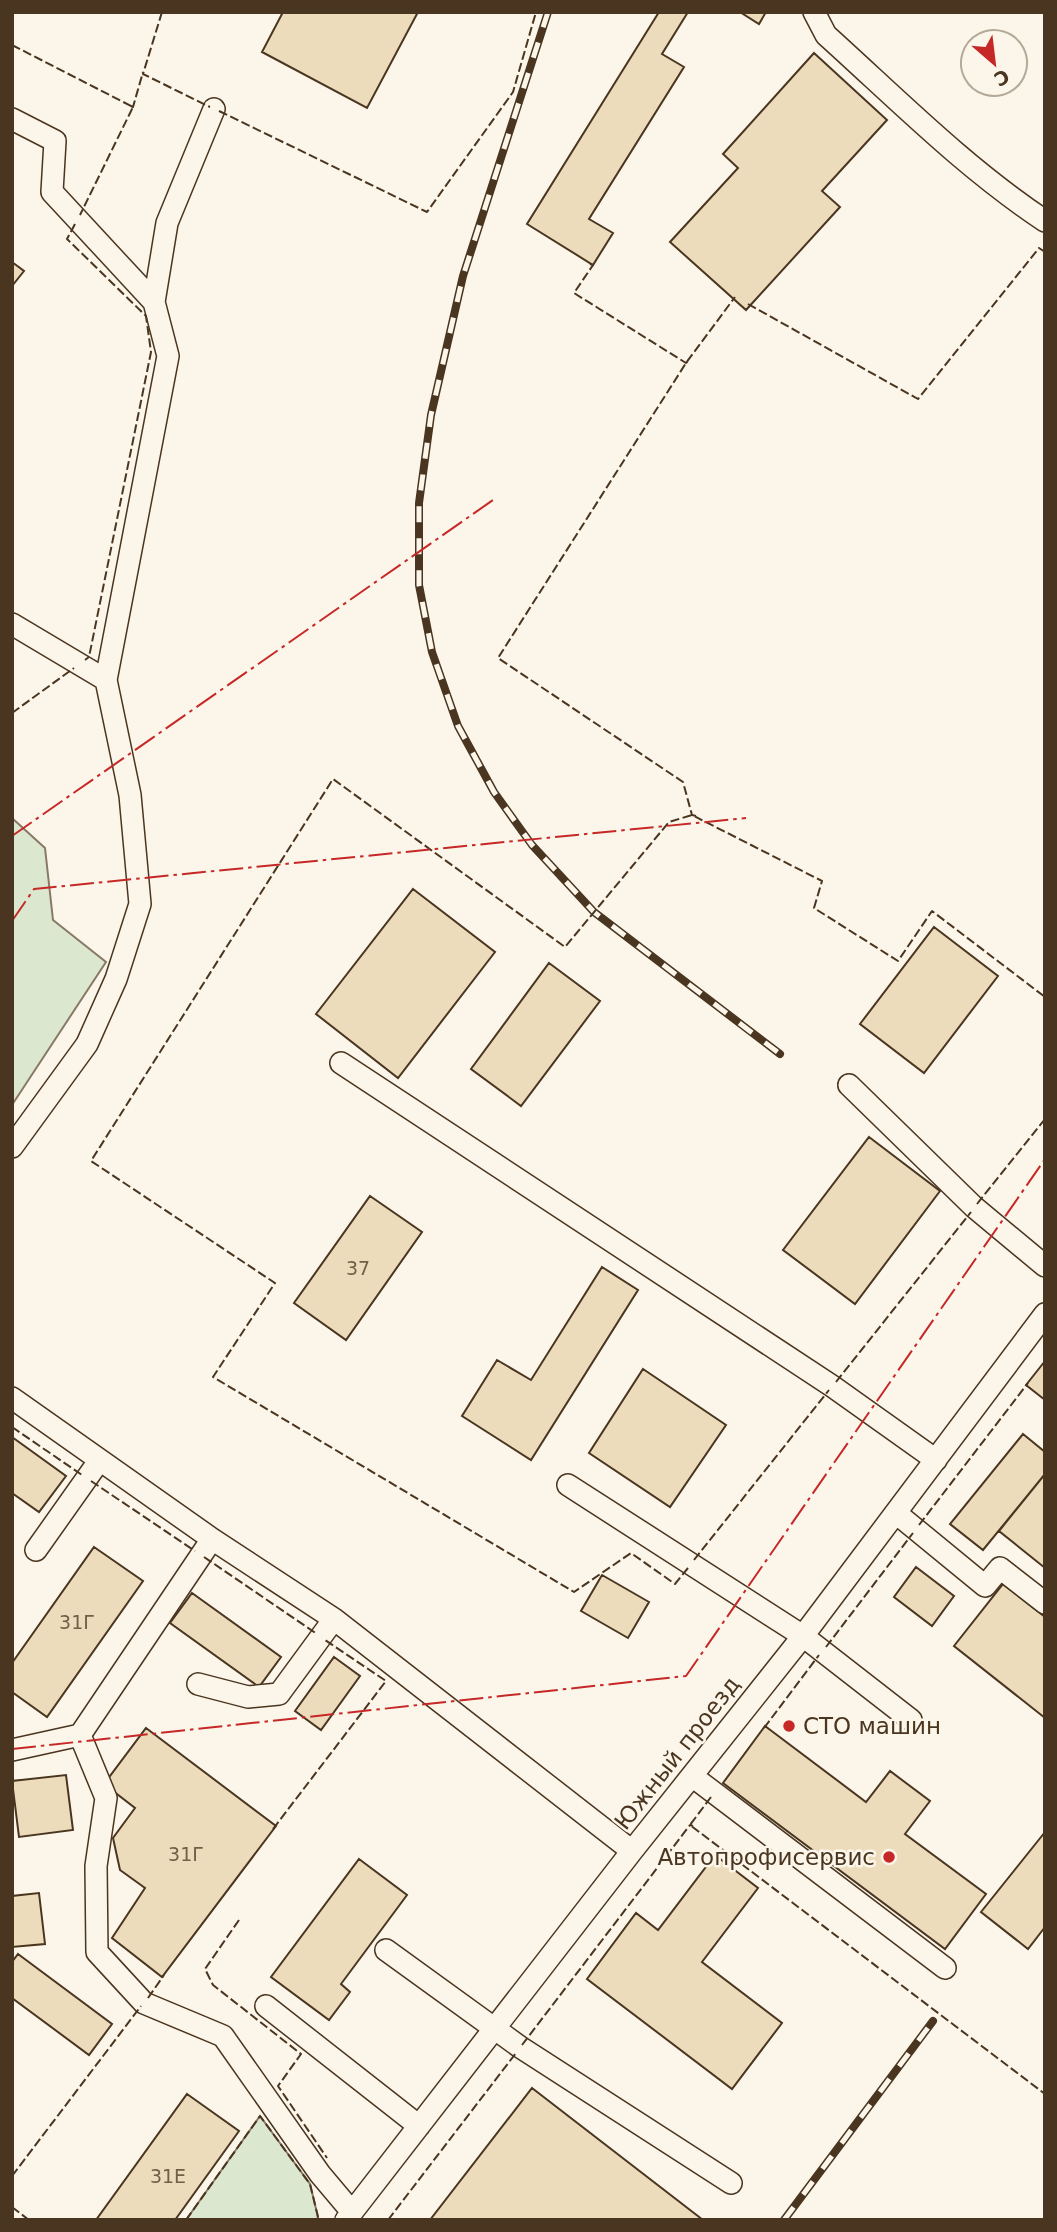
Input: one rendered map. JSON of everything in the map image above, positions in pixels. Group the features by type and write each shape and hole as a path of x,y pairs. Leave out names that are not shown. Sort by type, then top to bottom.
{"street":[{"path":"814,12 826,35 963,160 1045,221"},
{"path":"12,1147 87,1044 116,979 140,904 130,795 106,680 168,356 154,302 167,223 214,109"},
{"path":"12,119 55,141 52,191 154,302"},
{"path":"12,624 106,680"},
{"path":"341,1063 832,1386 936,1460"},
{"path":"849,1085 974,1207 1045,1266"},
{"name":"Южный проезд","path":"349,2216 632,1851 803,1636 1045,1314"},
{"path":"12,1398 212,1539 334,1619 632,1851"},
{"path":"36,1550 99,1461"},
{"path":"568,1485 803,1636 911,1720"},
{"path":"896,1513 985,1586 1000,1568 1045,1604"},
{"path":"12,1750 80,1735 212,1539"},
{"path":"198,1684 248,1697 279,1694 334,1619"},
{"path":"80,1735 106,1798 96,1866 97,1952 144,2003 223,2035 349,2216"},
{"path":"692,1776 945,1968"},
{"path":"386,1950 494,2030 731,2183"},
{"path":"267,2006 419,2126"}],"green space":[{"path":"12,818 45,848 53,920 106,962 12,1105"},
{"path":"260,2116 310,2184 318,2217 316,2220 186,2220"}],"building":[{"path":"283,12 418,12 367,108 262,52"},
{"path":"659,12 688,12 662,54 684,67 589,219 613,233 593,265 527,224"},
{"path":"740,12 766,12 759,24"},
{"path":"814,53 887,120 822,191 840,207 746,310 670,242 738,168 723,154"},
{"path":"12,262 24,271 12,286"},
{"path":"413,889 495,952 398,1078 316,1014"},
{"path":"934,927 998,976 924,1073 860,1024"},
{"path":"549,963 600,1001 521,1106 471,1069"},
{"path":"869,1137 940,1191 855,1304 783,1250"},
{"path":"370,1196 422,1232 346,1340 294,1303"},
{"path":"602,1267 638,1290 531,1460 462,1416 497,1360 531,1380"},
{"path":"1045,1361 1045,1400 1026,1385"},
{"path":"643,1369 726,1425 670,1507 589,1453"},
{"path":"1023,1434 1045,1452 1045,1474 983,1550 950,1524"},
{"path":"12,1437 66,1476 39,1512 12,1493"},
{"path":"1045,1474 1045,1568 999,1531"},
{"path":"94,1547 143,1581 47,1717 12,1692 12,1663"},
{"path":"916,1567 954,1596 932,1626 894,1597"},
{"path":"602,1575 649,1602 628,1638 581,1611"},
{"path":"1003,1584 1045,1617 1045,1718 954,1646"},
{"path":"192,1593 281,1657 259,1687 170,1623"},
{"path":"334,1657 360,1676 321,1730 295,1711"},
{"path":"765,1726 866,1802 890,1771 930,1801 905,1834 986,1894 945,1949 723,1783"},
{"path":"146,1728 276,1826 162,1977 112,1938 145,1888 120,1870 113,1838 135,1808 104,1784"},
{"path":"66,1775 73,1830 19,1837 12,1781"},
{"path":"1045,1832 1045,1927 1028,1949 981,1912"},
{"path":"715,1855 758,1888 702,1962 782,2023 732,2089 587,1979 636,1913 658,1930"},
{"path":"359,1859 407,1895 341,1984 350,1992 329,2020 271,1977"},
{"path":"39,1893 45,1944 12,1947 12,1896"},
{"path":"18,1954 112,2024 89,2055 12,1998 12,1962"},
{"path":"532,2088 703,2220 430,2220"},
{"path":"187,2094 239,2131 175,2220 96,2220"}],"railway":[{"path":"548,12 463,276 431,415 419,503 419,585 432,652 458,726 494,792 532,845 594,912 780,1054"},
{"path":"784,2220 933,2021"}],"fence":[{"path":"162,12 143,74 210,107"},
{"path":"219,111 427,212 513,92 536,12"},
{"path":"12,45 133,107 80,215"},
{"path":"131,106 133,107 143,72"},
{"path":"75,224 67,239 146,316 151,352 89,657 85,660"},
{"path":"748,304 918,399 1039,248 1045,252"},
{"path":"590,264 593,265 574,293 686,363 688,361"},
{"path":"696,816 692,815 683,782 498,658 686,363 735,297"},
{"path":"12,713 74,668"},
{"path":"688,1568 675,1584 631,1553 574,1592 213,1377 275,1283 91,1161 333,779 565,947 669,822 692,815 822,881 814,908 898,961 932,911 1045,997"},
{"path":"977,1204 1045,1119"},
{"path":"836,1382 971,1212"},
{"path":"919,1525 1028,1383"},
{"path":"694,1560 829,1390"},
{"path":"12,1427 82,1475"},
{"path":"91,1481 195,1551"},
{"path":"826,1647 913,1533"},
{"path":"204,1557 317,1634"},
{"path":"273,1829 386,1681 325,1640"},
{"path":"764,1728 819,1655"},
{"path":"711,1797 690,1825 1045,2094"},
{"path":"522,2045 690,1825 693,1826"},
{"path":"239,1920 205,1969 213,1985 301,2054 278,2086 327,2158"},
{"path":"148,1998 164,1975"},
{"path":"12,2176 141,2006"},
{"path":"388,2220 516,2053"},
{"path":"186,2220 260,2116 310,2184 317,2220"},
{"path":"12,2207 29,2220"}],"power":[{"path":"12,836 493,500"},
{"path":"12,921 34,889 746,818"},
{"path":"12,1749 686,1676 1045,1159"}],"place":[{"name":"СТО машин","path":"789,1726"},
{"name":"Автопрофисервис","path":"889,1857"}]}
